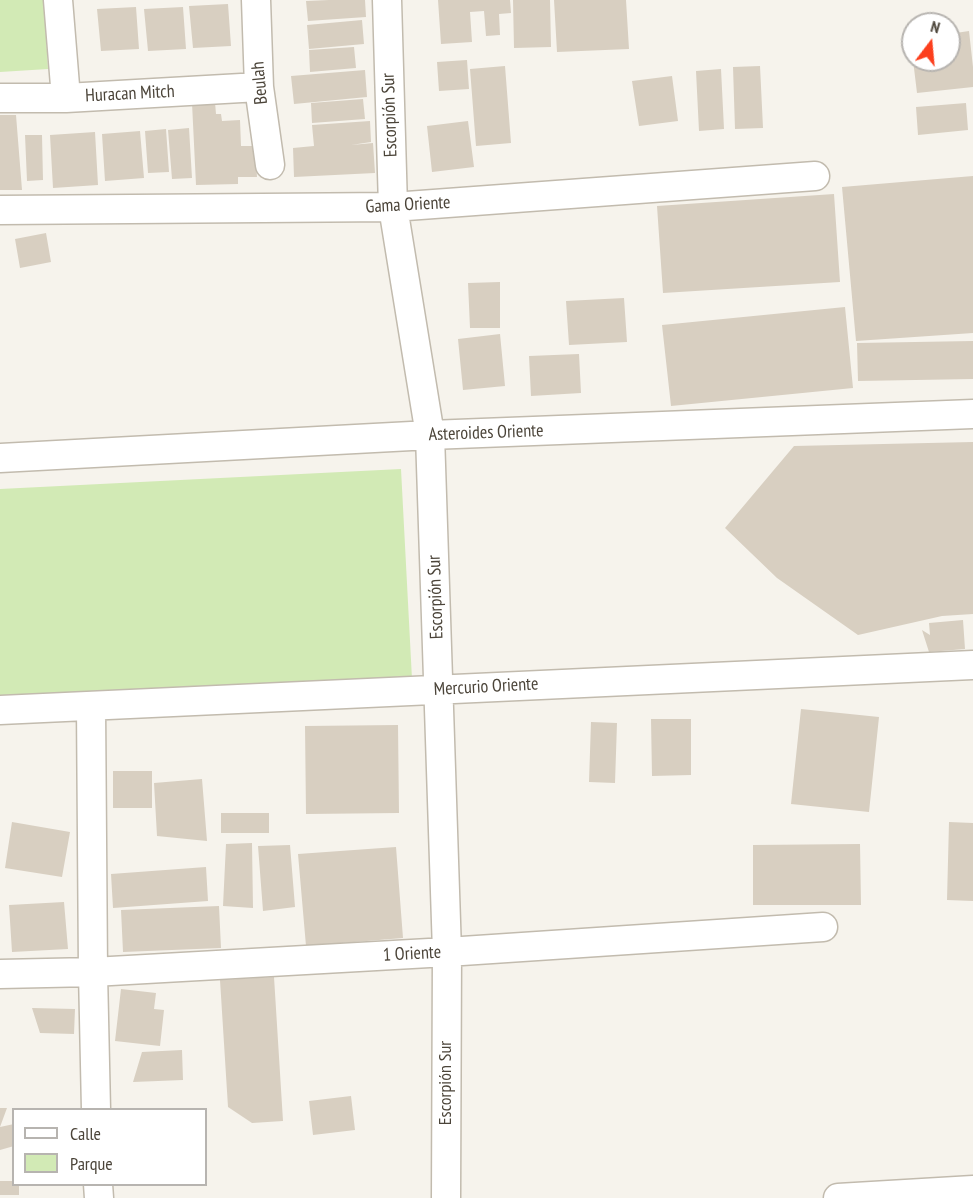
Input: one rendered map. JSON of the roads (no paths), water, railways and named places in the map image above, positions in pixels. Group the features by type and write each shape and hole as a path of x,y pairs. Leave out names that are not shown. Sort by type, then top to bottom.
{"street":[{"path":"58,0 66,98"},
{"name":"Beulah","path":"256,0 259,87 270,165"},
{"name":"Escorpión Sur","path":"387,0 393,207 430,435 447,952 440,1198"},
{"name":"Huracan Mitch","path":"0,98 66,98 259,87"},
{"name":"Gama Oriente","path":"0,210 393,207 815,176"},
{"name":"Asteroides Oriente","path":"0,458 430,435 973,414"},
{"name":"Mercurio Oriente","path":"0,710 973,665"},
{"path":"91,705 96,1108"},
{"name":"1 Oriente","path":"0,974 93,972 447,952 823,927"},
{"path":"838,1198 973,1190"}]}
